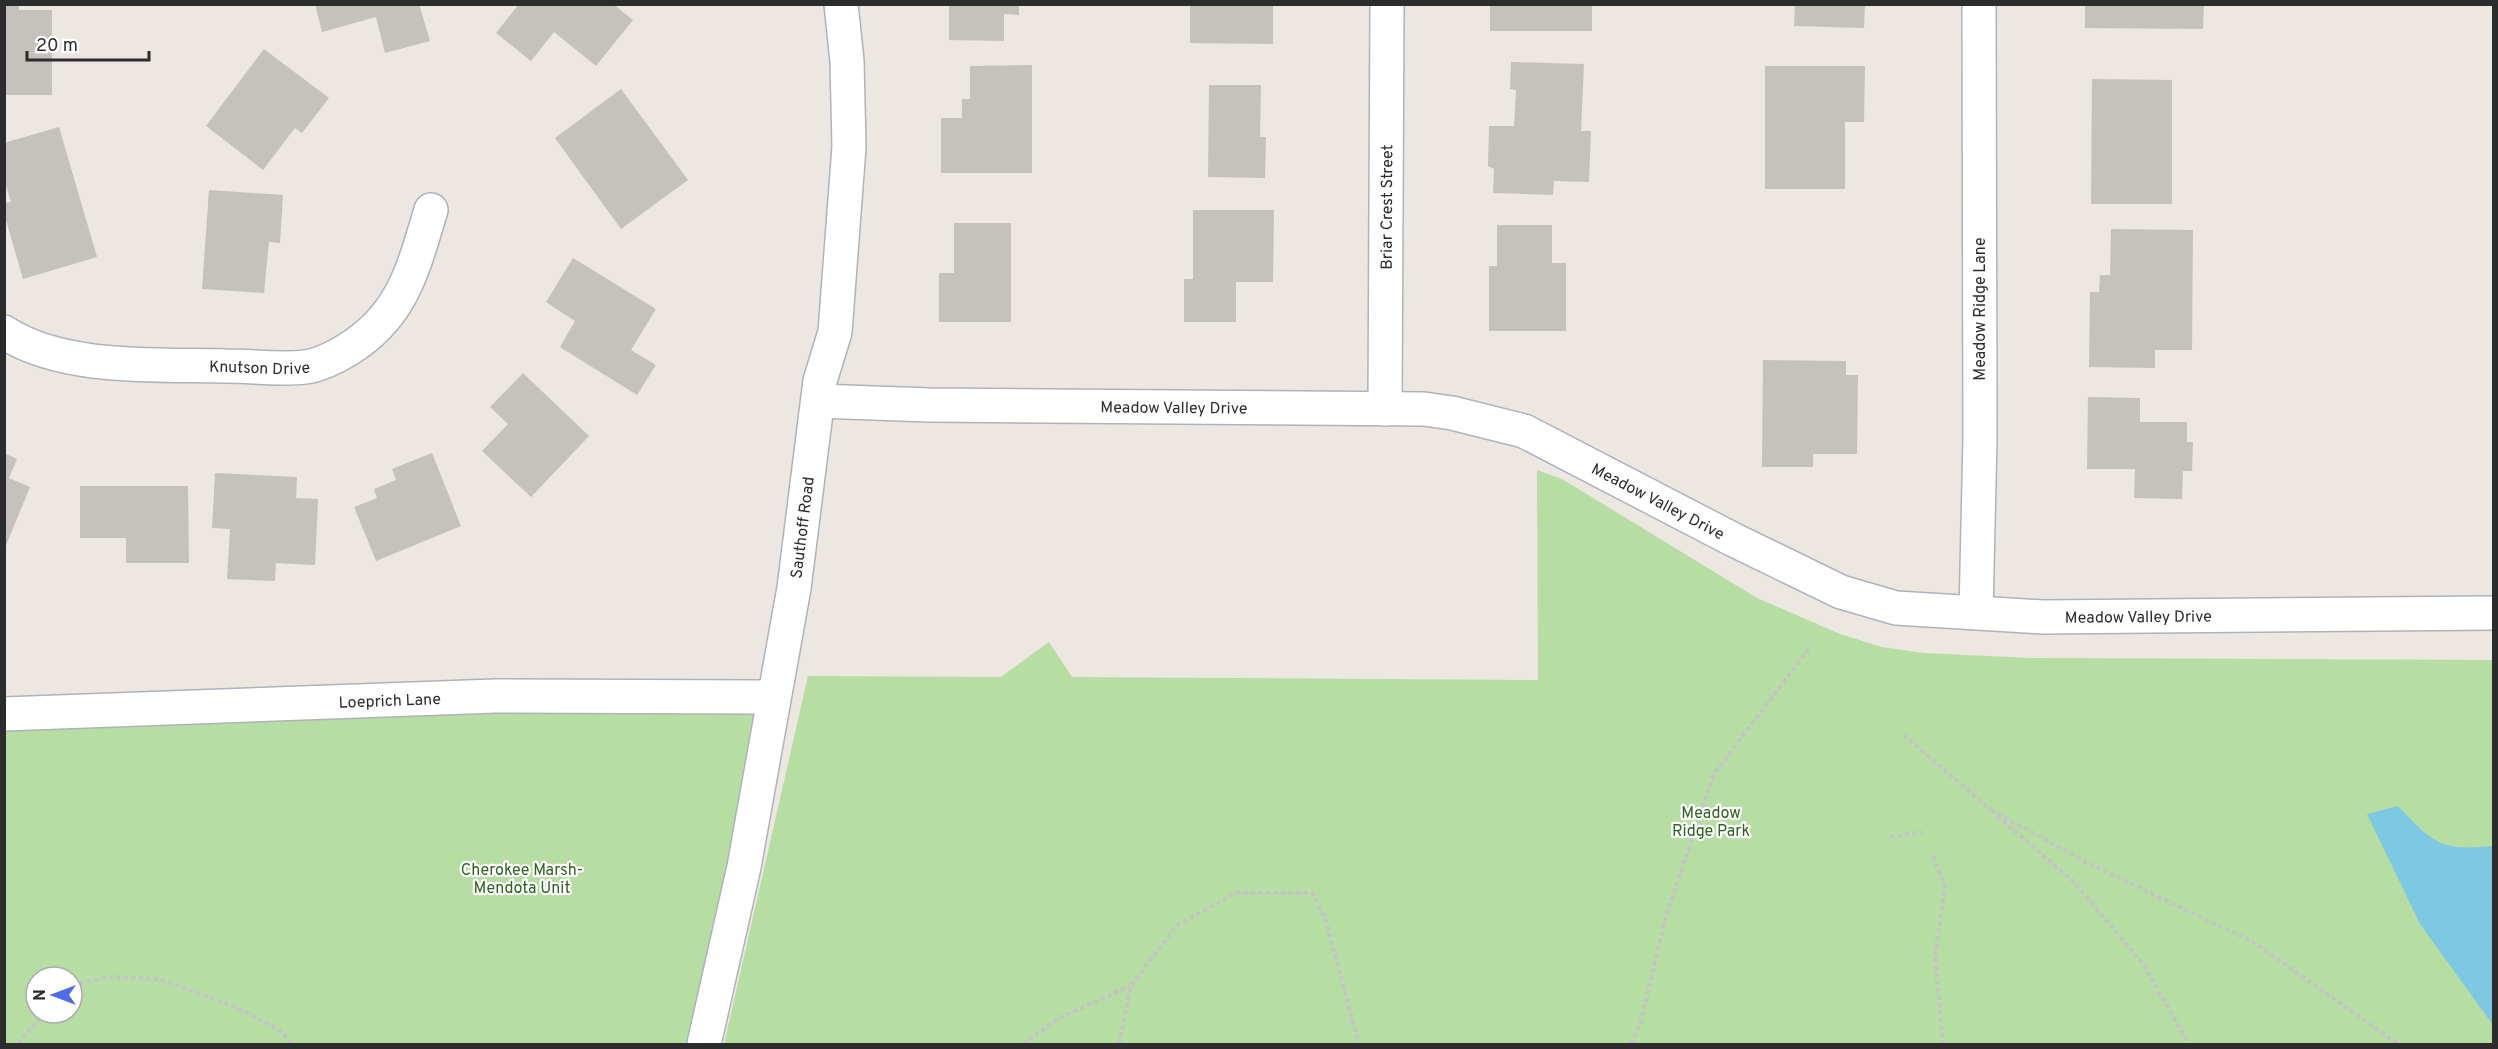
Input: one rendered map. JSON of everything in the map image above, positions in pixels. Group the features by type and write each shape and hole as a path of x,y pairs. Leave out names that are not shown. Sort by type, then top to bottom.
{"street":[{"name":"Sauthoff Road","path":"704,1044 744,867 794,588 820,381 835,332 849,147 847,61 841,4"},
{"name":"Briar Crest Street","path":"1385,409 1387,4"},
{"name":"Meadow Ridge Lane","path":"1976,613 1980,438 1979,4"},
{"name":"Knutson Drive","path":"4,332 70,358 124,364 306,367 346,351 375,329 396,305 412,273 431,210"},
{"name":"Meadow Valley Drive","path":"818,402 1385,409 1452,413 1524,431 1734,540 1841,592 1896,608 2043,617 2493,614"},
{"name":"Loeprich Lane","path":"4,714 495,696 774,698"}],"path":[{"path":"1631,1044 1640,1025 1666,916 1714,774 1811,646"},
{"path":"1904,735 2073,881 2143,964 2189,1044"},
{"path":"1991,810 2090,864 2255,943 2398,1044"},
{"path":"1890,837 1923,832"},
{"path":"1933,856 1945,887 1935,955 1943,1044"},
{"path":"1119,1044 1131,986 1176,926 1236,893 1312,893 1325,918 1359,1044"},
{"path":"84,983 109,977 159,979 238,1008 278,1029 293,1044"},
{"path":"1023,1044 1059,1018 1131,986"},
{"path":"18,1044 34,1025"}],"green space":[{"name":"Meadow Ridge Park","path":"1537,470 1562,479 1757,598 1840,634 1882,647 1924,653 2030,658 2493,660 2493,1044 724,1044 808,676 1001,677 1049,642 1072,677 1538,680"},
{"name":"Cherokee Marsh- Mendota Unit","path":"760,711 692,1044 5,1044 4,714"}],"water":[{"path":"2398,806 2430,837 2439,842 2461,847 2493,846 2493,1025 2420,924 2367,814"}],"building":[{"path":"4,4 19,4 19,10 52,10 52,95 4,95"},
{"path":"315,4 419,4 430,41 385,53 376,17 322,32"},
{"path":"519,4 613,4 633,20 596,66 554,32 531,61 496,33"},
{"path":"949,4 1019,4 1019,15 1004,14 1004,41 949,40"},
{"path":"1490,4 1592,4 1592,31 1490,31"},
{"path":"1795,4 1865,4 1864,28 1794,26"},
{"path":"2085,4 2204,4 2203,29 2085,28"},
{"path":"1190,5 1273,5 1273,44 1190,43"},
{"path":"264,49 329,98 302,133 295,128 263,170 206,126"},
{"path":"1511,62 1584,64 1581,131 1591,131 1589,182 1554,181 1553,195 1493,193 1494,169 1488,166 1489,126 1514,126 1516,90 1510,89"},
{"path":"1032,65 1032,173 941,173 941,118 962,118 962,99 970,99 970,66"},
{"path":"1765,66 1865,66 1864,122 1845,122 1845,189 1765,189"},
{"path":"2092,79 2172,80 2172,204 2091,204"},
{"path":"1209,85 1261,85 1260,137 1266,137 1265,178 1208,177"},
{"path":"621,89 688,180 621,229 555,138"},
{"path":"59,127 97,257 23,279 4,213 4,203 11,202 4,179 4,143"},
{"path":"209,190 283,195 280,243 269,242 264,293 202,289"},
{"path":"1193,210 1274,210 1273,282 1236,282 1236,322 1184,322 1184,279 1193,279"},
{"path":"954,223 1011,223 1011,322 939,322 939,273 954,273"},
{"path":"1497,225 1552,225 1552,263 1566,263 1566,331 1489,331 1489,266 1497,266"},
{"path":"2111,229 2193,230 2192,350 2155,350 2155,368 2089,367 2090,292 2099,292 2100,275 2110,275"},
{"path":"573,258 656,309 631,350 656,365 637,395 560,347 575,321 546,302"},
{"path":"1763,360 1846,361 1846,375 1858,375 1857,454 1813,454 1813,467 1762,467"},
{"path":"523,373 589,436 531,497 482,451 508,424 490,407"},
{"path":"2088,397 2140,398 2140,422 2187,422 2187,442 2193,442 2192,471 2183,471 2182,499 2134,498 2135,469 2087,469"},
{"path":"4,453 17,459 9,478 30,487 5,548"},
{"path":"432,453 461,526 376,561 354,507 377,498 374,489 396,480 392,469"},
{"path":"215,473 297,477 296,498 318,499 315,565 276,563 275,581 227,579 230,529 212,528"},
{"path":"80,486 188,486 189,563 126,563 126,538 80,538"}]}
